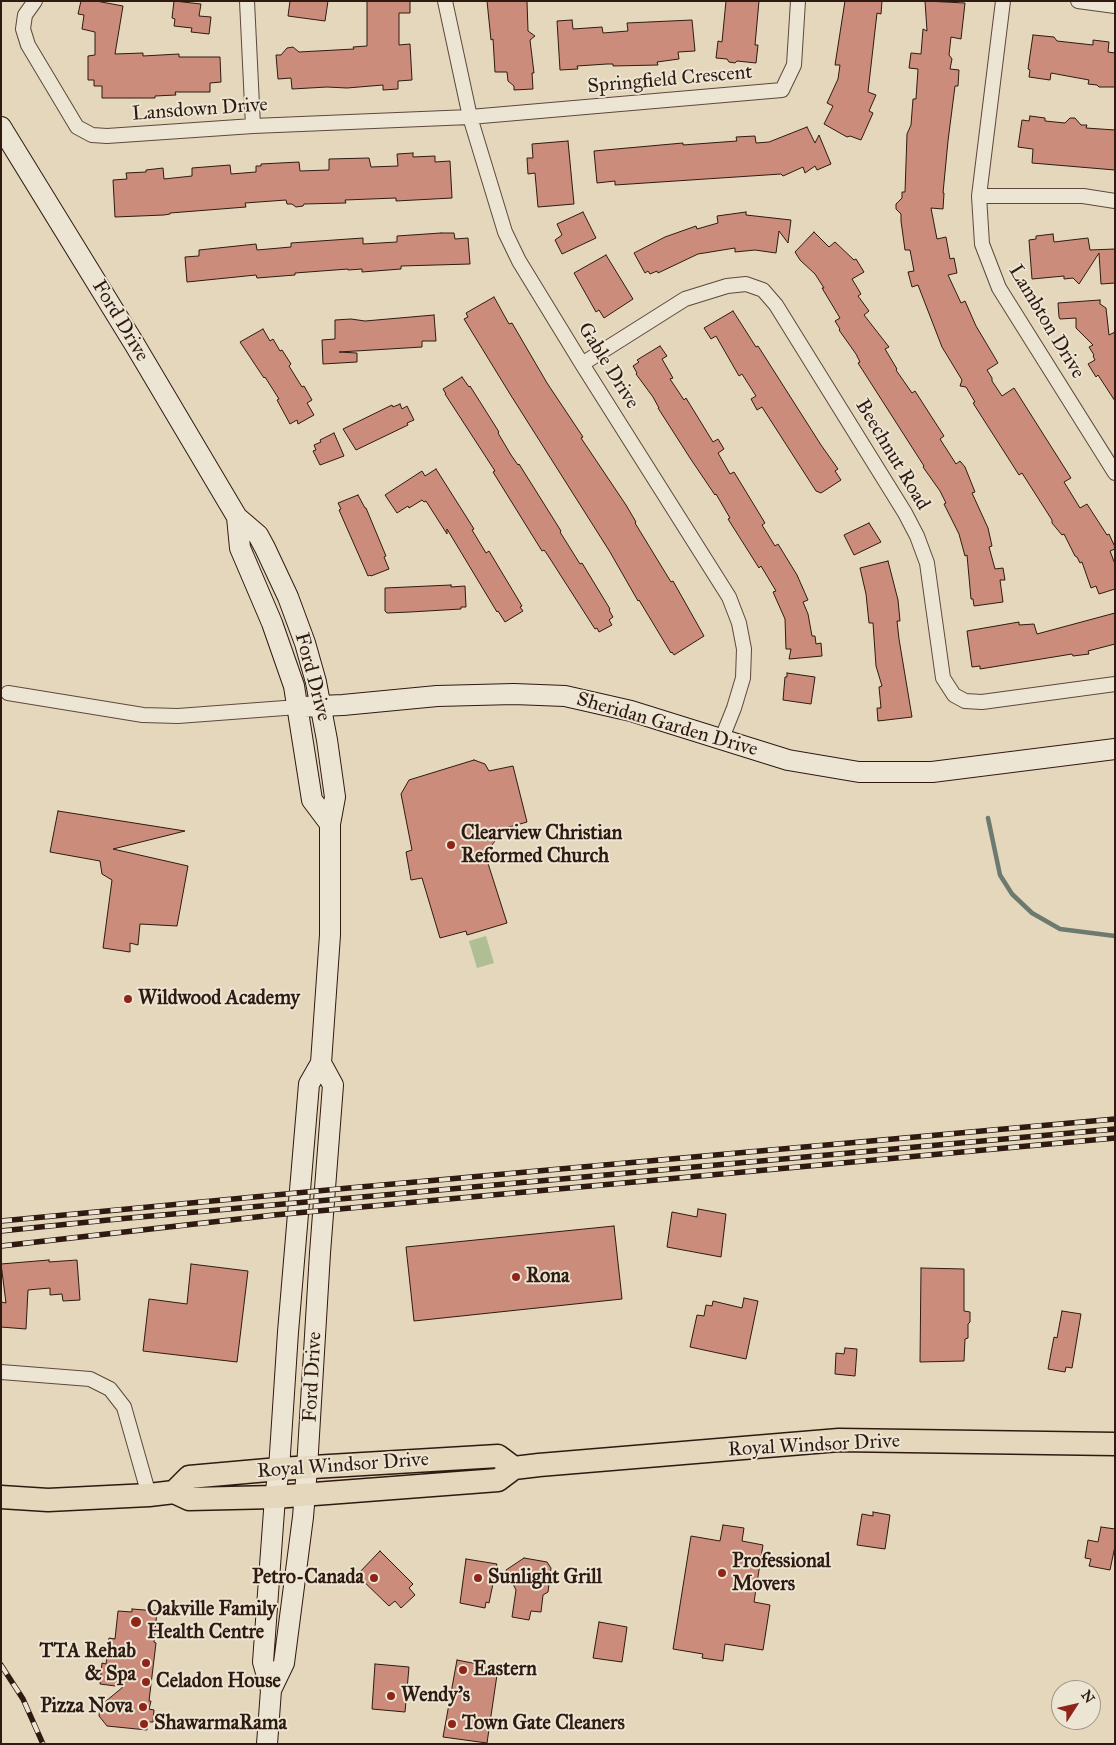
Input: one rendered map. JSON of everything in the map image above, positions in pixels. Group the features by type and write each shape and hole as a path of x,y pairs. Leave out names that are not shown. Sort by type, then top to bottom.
{"main road":[{"name":"Ford Drive","path":"1,128 135,345 237,517 258,534 288,597 305,644 321,706 335,797 330,824 330,935 321,1063 309,1084 288,1332 279,1469 275,1497 263,1662 271,1690 267,1744"},
{"name":"Ford Drive","path":"237,517 240,548 289,667 298,707 312,800 330,824"},
{"name":"Sheridan Garden Drive","path":"298,707 437,696 514,694 565,696 631,711 788,760 858,772 932,772 1115,749"},
{"name":"Ford Drive","path":"271,1690 284,1663 308,1468 320,1252 333,1085 321,1063"},
{"name":"Royal Windsor Drive","path":"1,1497 48,1500 174,1492 189,1499 305,1495 498,1480 514,1468 839,1440 1115,1444"},
{"name":"Royal Windsor Drive","path":"174,1492 189,1477 279,1469 498,1456 514,1468"}],"street":[{"name":"Lansdown Drive","path":"35,1 25,15 23,29 28,45 78,127 92,135 107,136 253,126 470,117"},
{"path":"247,1 253,126"},
{"name":"Gable Drive","path":"445,1 470,117 505,232 519,261 582,364 729,597 739,623 744,650 743,678 722,738"},
{"name":"Springfield Crescent","path":"470,117 782,90 794,65 798,1"},
{"name":"Lambton Drive","path":"1003,1 979,196 982,244 999,288 1115,473"},
{"path":"1078,1 1115,6"},
{"path":"979,196 1083,196 1115,200"},
{"name":"Beechnut Road","path":"582,364 685,300 727,286 746,284 763,290 776,304 905,512 917,536 927,563 943,678 954,695 965,701 982,702 1115,684"},
{"name":"Sheridan Garden Drive","path":"8,693 143,715 178,716 298,707"},
{"path":"1,1372 90,1379 110,1389 124,1407 149,1495"}],"green space":[{"path":"486,936 494,963 477,968 469,941"}],"building":[{"path":"81,1 96,1 123,6 115,54 143,53 143,56 179,54 179,57 220,57 221,82 210,83 210,92 175,92 176,95 155,96 155,98 102,98 102,86 94,86 94,80 88,80 88,56 95,55 95,32 82,29 84,15 78,14"},
{"path":"174,1 201,4 199,16 211,17 209,34 191,32 192,28 174,26 175,19 172,18"},
{"path":"290,1 328,1 325,21 288,16"},
{"path":"367,1 410,1 410,13 399,13 399,45 410,44 412,80 398,81 398,89 383,90 383,85 292,89 291,78 278,79 276,55 281,55 287,48 293,47 299,52 354,49 353,47 367,46"},
{"path":"487,1 527,1 528,31 535,36 530,40 534,73 532,73 533,89 514,90 514,86 508,81 507,72 495,72 493,39 491,40"},
{"path":"726,1 759,1 755,45 758,45 756,63 737,61 735,63 729,62 727,59 716,58 718,41 722,42"},
{"path":"845,1 882,1 881,14 877,13 868,92 876,95 869,111 873,113 861,140 850,136 847,137 824,124 833,106 827,103 838,79 840,65 835,65"},
{"path":"925,1 965,3 961,39 951,37 949,55 952,59 950,69 959,70 958,86 955,86 948,141 943,209 931,208 937,239 946,237 950,259 954,258 957,273 948,275 961,303 965,301 976,326 998,363 987,370 992,381 1002,396 1014,388 1071,478 1064,482 1080,508 1087,504 1107,535 1109,534 1115,547 1115,549 1110,551 1115,564 1115,589 1099,594 1096,586 1091,588 1082,562 1080,563 1075,556 1064,534 1062,535 1052,523 1052,520 1022,473 1019,475 973,403 975,402 966,387 960,386 962,380 942,347 918,285 912,287 908,272 914,271 910,250 905,250 901,214 896,209 896,204 902,198 902,192 905,192 907,134 911,125 913,99 916,99 918,69 909,68 911,53 921,54 923,29 927,31"},
{"path":"572,20 573,29 602,27 603,33 628,31 627,23 692,20 695,51 678,52 679,59 657,62 658,65 613,66 613,64 607,64 577,66 578,69 560,70 557,21"},
{"path":"1033,35 1054,37 1057,41 1093,45 1093,40 1109,42 1108,52 1115,53 1115,87 1099,87 1088,84 1089,80 1051,73 1050,80 1029,77 1030,70 1028,69"},
{"path":"1030,116 1045,118 1045,121 1065,123 1070,118 1075,118 1081,125 1087,125 1086,128 1115,130 1115,170 1032,163 1033,149 1018,147 1022,120 1029,121"},
{"path":"807,127 815,143 819,135 831,164 817,170 815,166 805,173 803,167 783,176 781,174 615,185 615,181 597,183 594,151 683,143 683,145 737,141 736,137 755,136 756,143 769,142"},
{"path":"568,141 574,204 538,207 535,173 528,174 527,158 533,158 532,144"},
{"path":"413,153 413,157 435,156 435,162 450,161 452,198 396,201 396,198 345,200 346,203 304,204 303,206 296,207 292,204 287,204 286,200 245,203 246,207 164,215 115,217 113,180 127,179 126,173 146,172 146,170 163,168 164,179 192,176 192,168 230,165 231,174 256,172 256,166 261,166 261,164 299,162 300,171 329,170 329,159 369,158 371,167 398,166 397,154"},
{"path":"583,212 596,238 562,254 555,240 562,235 557,224"},
{"path":"746,212 746,215 791,220 788,243 779,231 776,253 755,250 735,252 735,248 698,254 658,273 657,271 650,274 648,271 645,273 634,253 665,237 696,226 697,229 718,223 717,216"},
{"path":"814,232 829,247 835,242 854,260 856,259 864,272 852,279 861,294 858,296 869,311 864,315 889,347 885,349 896,370 912,393 915,391 944,436 940,439 956,464 960,461 965,467 975,492 972,493 988,528 992,546 989,547 995,569 1003,568 1005,580 1000,580 1003,602 974,606 973,599 971,599 967,555 965,556 959,534 944,504 946,503 940,491 858,363 860,362 856,354 839,330 835,321 840,318 822,288 824,288 815,274 800,260 795,252"},
{"path":"454,233 455,239 468,238 470,264 401,266 401,269 362,272 362,269 348,269 295,273 295,275 257,278 256,275 187,282 185,257 199,256 199,250 256,244 257,250 291,247 291,243 363,238 363,244 397,242 397,236"},
{"path":"1053,234 1054,242 1088,238 1090,250 1115,249 1115,283 1101,284 1099,253 1079,284 1073,278 1064,279 1064,276 1032,279 1029,240 1036,239 1036,236"},
{"path":"606,255 633,299 604,318 599,310 596,312 574,273"},
{"path":"494,297 509,324 512,323 547,383 583,437 581,438 626,505 671,582 673,581 704,636 674,655 638,601 610,552 464,319 468,317 466,313"},
{"path":"1100,300 1100,304 1106,308 1109,335 1115,332 1115,401 1098,375 1096,377 1088,364 1095,360 1089,347 1093,345 1076,328 1076,318 1060,319 1059,317 1058,303"},
{"path":"733,311 838,469 835,471 841,480 821,493 816,491 762,407 757,410 751,399 756,396 742,374 739,376 716,336 711,339 704,328"},
{"path":"434,315 436,341 422,341 422,347 339,352 357,353 357,362 323,364 322,340 335,339 335,320 351,319 365,321"},
{"path":"263,329 270,341 273,339 280,351 282,350 291,364 289,366 312,400 307,403 314,415 298,424 297,420 290,424 277,400 279,399 240,342"},
{"path":"660,346 667,356 662,359 673,378 670,379 684,400 686,398 713,442 718,439 724,449 718,453 730,474 734,472 765,523 762,525 775,546 778,544 797,575 808,600 803,602 808,614 812,636 815,636 816,644 821,643 822,656 789,659 791,649 786,649 785,619 773,592 776,591 728,519 730,518 716,494 690,458 653,397 636,374 633,366 639,362 637,360"},
{"path":"462,377 470,386 511,455 519,464 610,609 613,617 609,620 612,625 599,632 597,628 595,629 547,554 544,550 542,551 493,472 495,471 445,394 443,389"},
{"path":"400,404 402,409 407,406 414,420 407,423 408,425 356,450 343,429 392,405 393,407"},
{"path":"334,433 344,456 320,465 313,451 316,450 314,445"},
{"path":"436,469 474,529 472,530 486,553 489,551 522,606 520,607 523,611 505,622 447,529 447,534 426,501 422,500 397,513 385,495 422,471 425,476"},
{"path":"358,495 366,508 386,556 384,557 389,569 371,576 368,576 339,510 341,509 338,503"},
{"path":"869,523 881,542 854,555 844,535"},
{"path":"888,561 898,600 900,621 897,621 899,639 912,717 878,721 877,708 881,708 879,687 882,686 876,666 873,623 869,623 866,594 860,568"},
{"path":"451,585 451,587 465,586 466,607 461,607 461,609 410,612 387,613 385,611 385,588"},
{"path":"1115,613 1115,644 1088,651 1089,654 1073,656 1072,654 980,669 980,666 972,667 967,631 1019,622 1019,625 1034,624 1037,634"},
{"path":"787,673 815,677 811,704 783,700"},
{"name":"Clearview Christian Reformed Church","path":"474,760 485,764 489,771 513,766 527,822 499,830 495,841 485,854 507,923 467,935 466,931 440,938 422,878 411,880 406,852 412,850 401,794 409,780"},
{"path":"58,811 185,831 113,849 188,866 177,926 140,924 138,945 130,943 130,952 103,948 112,880 102,874 100,861 50,852"},
{"path":"698,1209 726,1214 721,1257 667,1247 672,1212 697,1217"},
{"path":"614,1226 622,1299 414,1321 406,1247"},
{"path":"49,1260 49,1262 77,1260 80,1300 63,1301 62,1294 50,1295 50,1288 28,1290 26,1329 1,1327 1,1302 6,1303 1,1264"},
{"path":"191,1264 248,1271 237,1362 143,1351 149,1299 187,1304"},
{"path":"921,1268 964,1269 964,1311 970,1312 970,1322 968,1324 968,1338 965,1339 964,1361 920,1362"},
{"path":"744,1298 758,1301 746,1359 690,1347 697,1315 704,1316 706,1305 712,1306 713,1301 742,1308"},
{"path":"1062,1311 1081,1314 1072,1368 1066,1367 1065,1372 1048,1369 1054,1337 1057,1338"},
{"path":"845,1348 857,1349 855,1376 835,1374 836,1353 844,1354"},
{"path":"873,1512 890,1515 885,1549 857,1545 862,1514 873,1516"},
{"name":"Professional Movers","path":"723,1525 744,1528 742,1541 763,1545 754,1602 770,1605 763,1650 725,1644 723,1661 702,1658 703,1654 673,1649 691,1536 720,1541"},
{"path":"1101,1527 1115,1529 1115,1546 1110,1570 1089,1566 1091,1559 1085,1558 1088,1540 1098,1542"},
{"path":"380,1551 413,1584 409,1588 415,1595 401,1608 395,1601 389,1606 357,1575"},
{"path":"524,1558 547,1562 551,1568 548,1592 543,1595 541,1612 531,1611 529,1620 512,1617 516,1590 506,1570"},
{"path":"466,1559 497,1564 489,1603 486,1602 485,1608 460,1603"},
{"path":"132,1609 157,1611 154,1642 156,1643 149,1701 151,1701 149,1709 154,1710 153,1722 148,1722 147,1730 107,1726 99,1716 100,1706 123,1687 100,1684 102,1663 106,1664 109,1638 115,1639 118,1611 132,1612"},
{"path":"599,1622 627,1627 622,1662 593,1658"},
{"path":"457,1660 498,1668 487,1743 443,1737"},
{"path":"375,1664 409,1667 405,1712 372,1709"}],"waterway":[{"path":"988,818 1000,875 1012,894 1032,913 1060,929 1115,936"}],"railway":[{"path":"1,1221 1115,1119"},
{"path":"1,1231 1115,1129"},
{"path":"1,1246 274,1215 1115,1138"},
{"path":"1,1665 23,1699 43,1744"}],"place":[{"name":"Clearview Christian Reformed Church","path":"451,845"},
{"name":"Wildwood Academy","path":"128,999"},
{"name":"Rona","path":"516,1277"},
{"name":"Professional Movers","path":"722,1573"},
{"name":"Petro-Canada","path":"374,1578"},
{"name":"Sunlight Grill","path":"478,1578"},
{"name":"Oakville Family Health Centre","path":"136,1622"},
{"name":"TTA Rehab & Spa","path":"146,1663"},
{"name":"Eastern","path":"463,1670"},
{"name":"Celadon House","path":"146,1682"},
{"name":"Wendy's","path":"391,1696"},
{"name":"Pizza Nova","path":"143,1707"},
{"name":"ShawarmaRama","path":"144,1724"},
{"name":"Town Gate Cleaners","path":"452,1724"}]}
